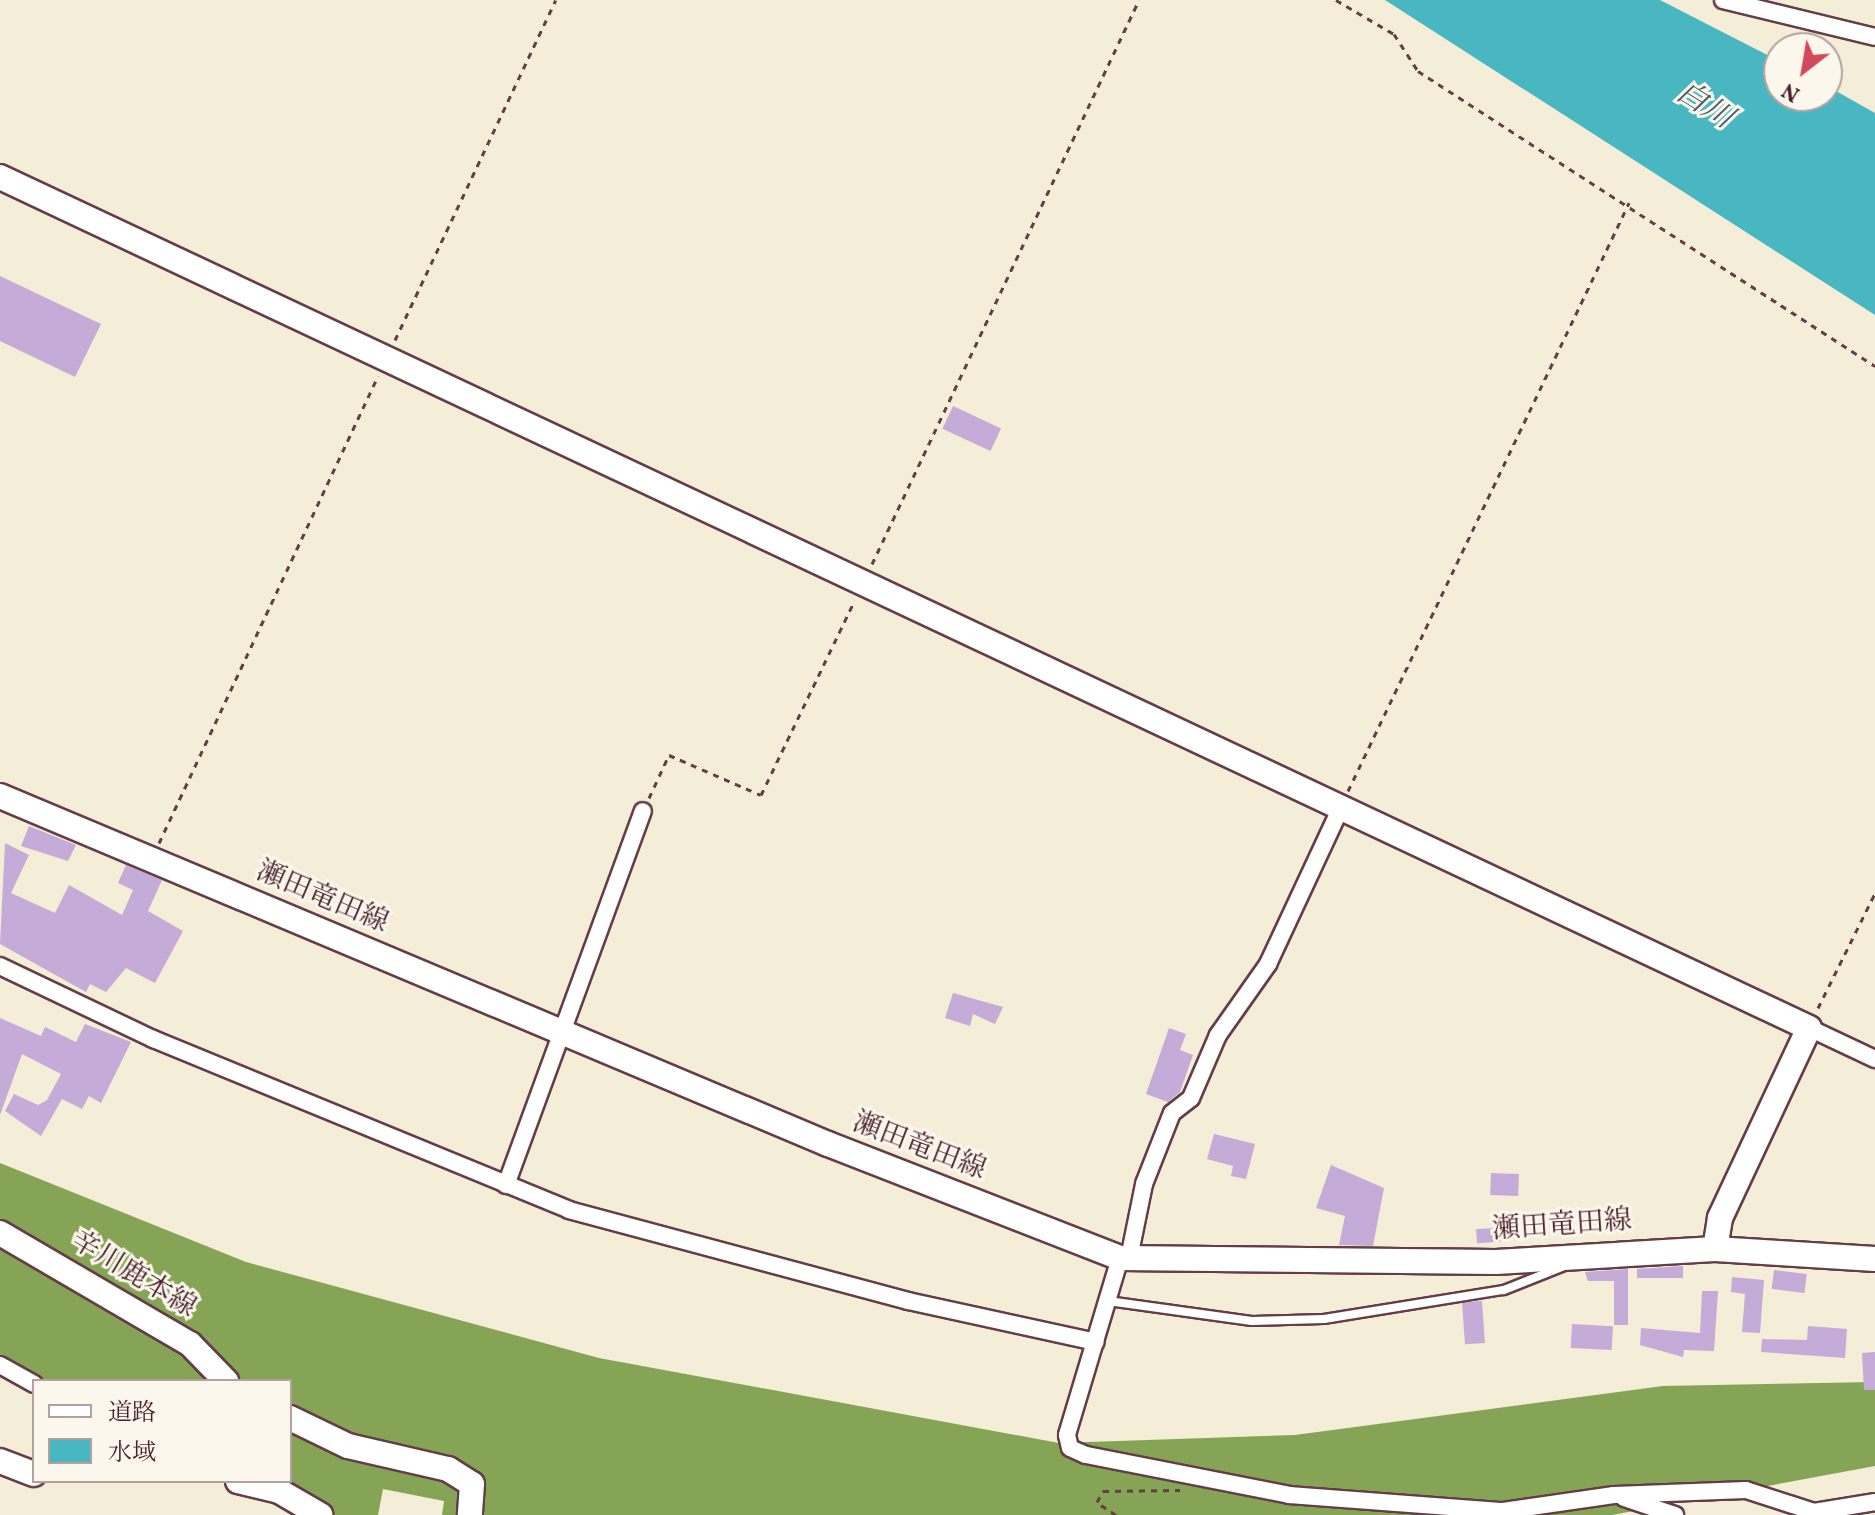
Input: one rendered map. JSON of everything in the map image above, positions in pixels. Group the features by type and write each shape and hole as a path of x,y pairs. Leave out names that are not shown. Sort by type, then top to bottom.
{"main road":[{"path":"0,177 1339,812 1809,1028 1720,1218 1715,1249"},
{"name":"瀬田竜田線","path":"0,796 559,1032 1125,1258 1496,1262 1715,1249 1875,1259"},
{"name":"辛川鹿本線","path":"0,1233 190,1344 224,1379"},
{"path":"292,1419 348,1446 448,1469 472,1484 470,1515"},
{"path":"0,1461 32,1473"},
{"path":"246,1483 279,1491 320,1515"}],"street":[{"path":"1723,0 1875,37"},
{"path":"506,1185 559,1032 643,811"},
{"path":"1339,812 1268,964 1218,1035 1191,1098 1172,1113 1144,1184 1125,1258 1108,1301 1067,1435 1070,1448 1207,1483 1503,1511 1565,1510 1614,1495 1746,1490 1814,1512 1875,1502"},
{"path":"0,966 153,1039 506,1185 664,1238 1096,1342"},
{"path":"1809,1028 1875,1059"},
{"path":"0,1365 32,1383"},
{"path":"1614,1495 1675,1515"}],"lane":[{"path":"1108,1301 1124,1309 1252,1321 1324,1319 1504,1290 1564,1270 1582,1255"}],"path":[{"path":"152,858 556,0"},
{"path":"643,811 669,755 761,795 1139,0"},
{"path":"1336,0 1394,34 1418,71 1629,203 1875,366"},
{"path":"1339,812 1629,203"},
{"path":"1809,1028 1875,893"},
{"path":"1116,1515 1097,1502 1103,1491 1162,1495 1207,1483"}],"green space":[{"path":"0,1163 246,1262 599,1358 1059,1443 1295,1435 1663,1386 1875,1382 1875,1466 1612,1515 442,1515 444,1501 383,1489 378,1515 335,1515 273,1483 292,1483 292,1379 36,1379 0,1359"}],"water":[{"name":"白川","path":"1385,0 1660,0 1763,53 1763,112 1843,112 1843,95 1875,113 1875,315"}],"building":[{"path":"0,276 101,324 75,377 0,341"},
{"path":"953,406 1001,428 990,451 942,429"},
{"path":"29,826 76,845 68,861 21,846"},
{"path":"5,843 29,855 11,893 55,913 69,885 122,915 133,890 118,883 126,865 162,880 148,911 183,931 155,983 126,968 106,992 90,984 86,992 0,944"},
{"path":"953,993 1003,1007 995,1024 973,1014 970,1026 945,1018"},
{"path":"0,1018 41,1036 45,1027 76,1042 85,1024 131,1042 101,1103 89,1096 82,1109 62,1099 41,1136 5,1111 14,1094 38,1105 47,1100 61,1074 22,1054 0,1115"},
{"path":"1169,1028 1186,1034 1180,1050 1193,1055 1180,1092 1168,1102 1146,1094"},
{"path":"1214,1134 1255,1144 1246,1179 1231,1176 1233,1166 1207,1159"},
{"path":"1331,1165 1384,1188 1373,1246 1339,1245 1345,1216 1316,1208"},
{"path":"1491,1173 1519,1174 1518,1196 1490,1195"},
{"path":"1508,1227 1509,1241 1477,1243 1476,1229"},
{"path":"1683,1266 1683,1278 1637,1278 1637,1269"},
{"path":"1628,1269 1628,1325 1614,1325 1614,1281 1588,1281 1585,1272"},
{"path":"1774,1270 1807,1274 1804,1293 1772,1289"},
{"path":"1732,1277 1764,1280 1760,1333 1742,1332 1745,1294 1731,1292"},
{"path":"1702,1291 1718,1291 1714,1351 1684,1350 1683,1357 1640,1345 1641,1328 1700,1333"},
{"path":"1482,1301 1485,1343 1465,1344 1462,1302"},
{"path":"1572,1324 1613,1326 1612,1350 1571,1348"},
{"path":"1808,1326 1847,1329 1845,1358 1761,1352 1762,1339 1807,1340"},
{"path":"1875,1352 1875,1390 1864,1390 1862,1353"}]}
